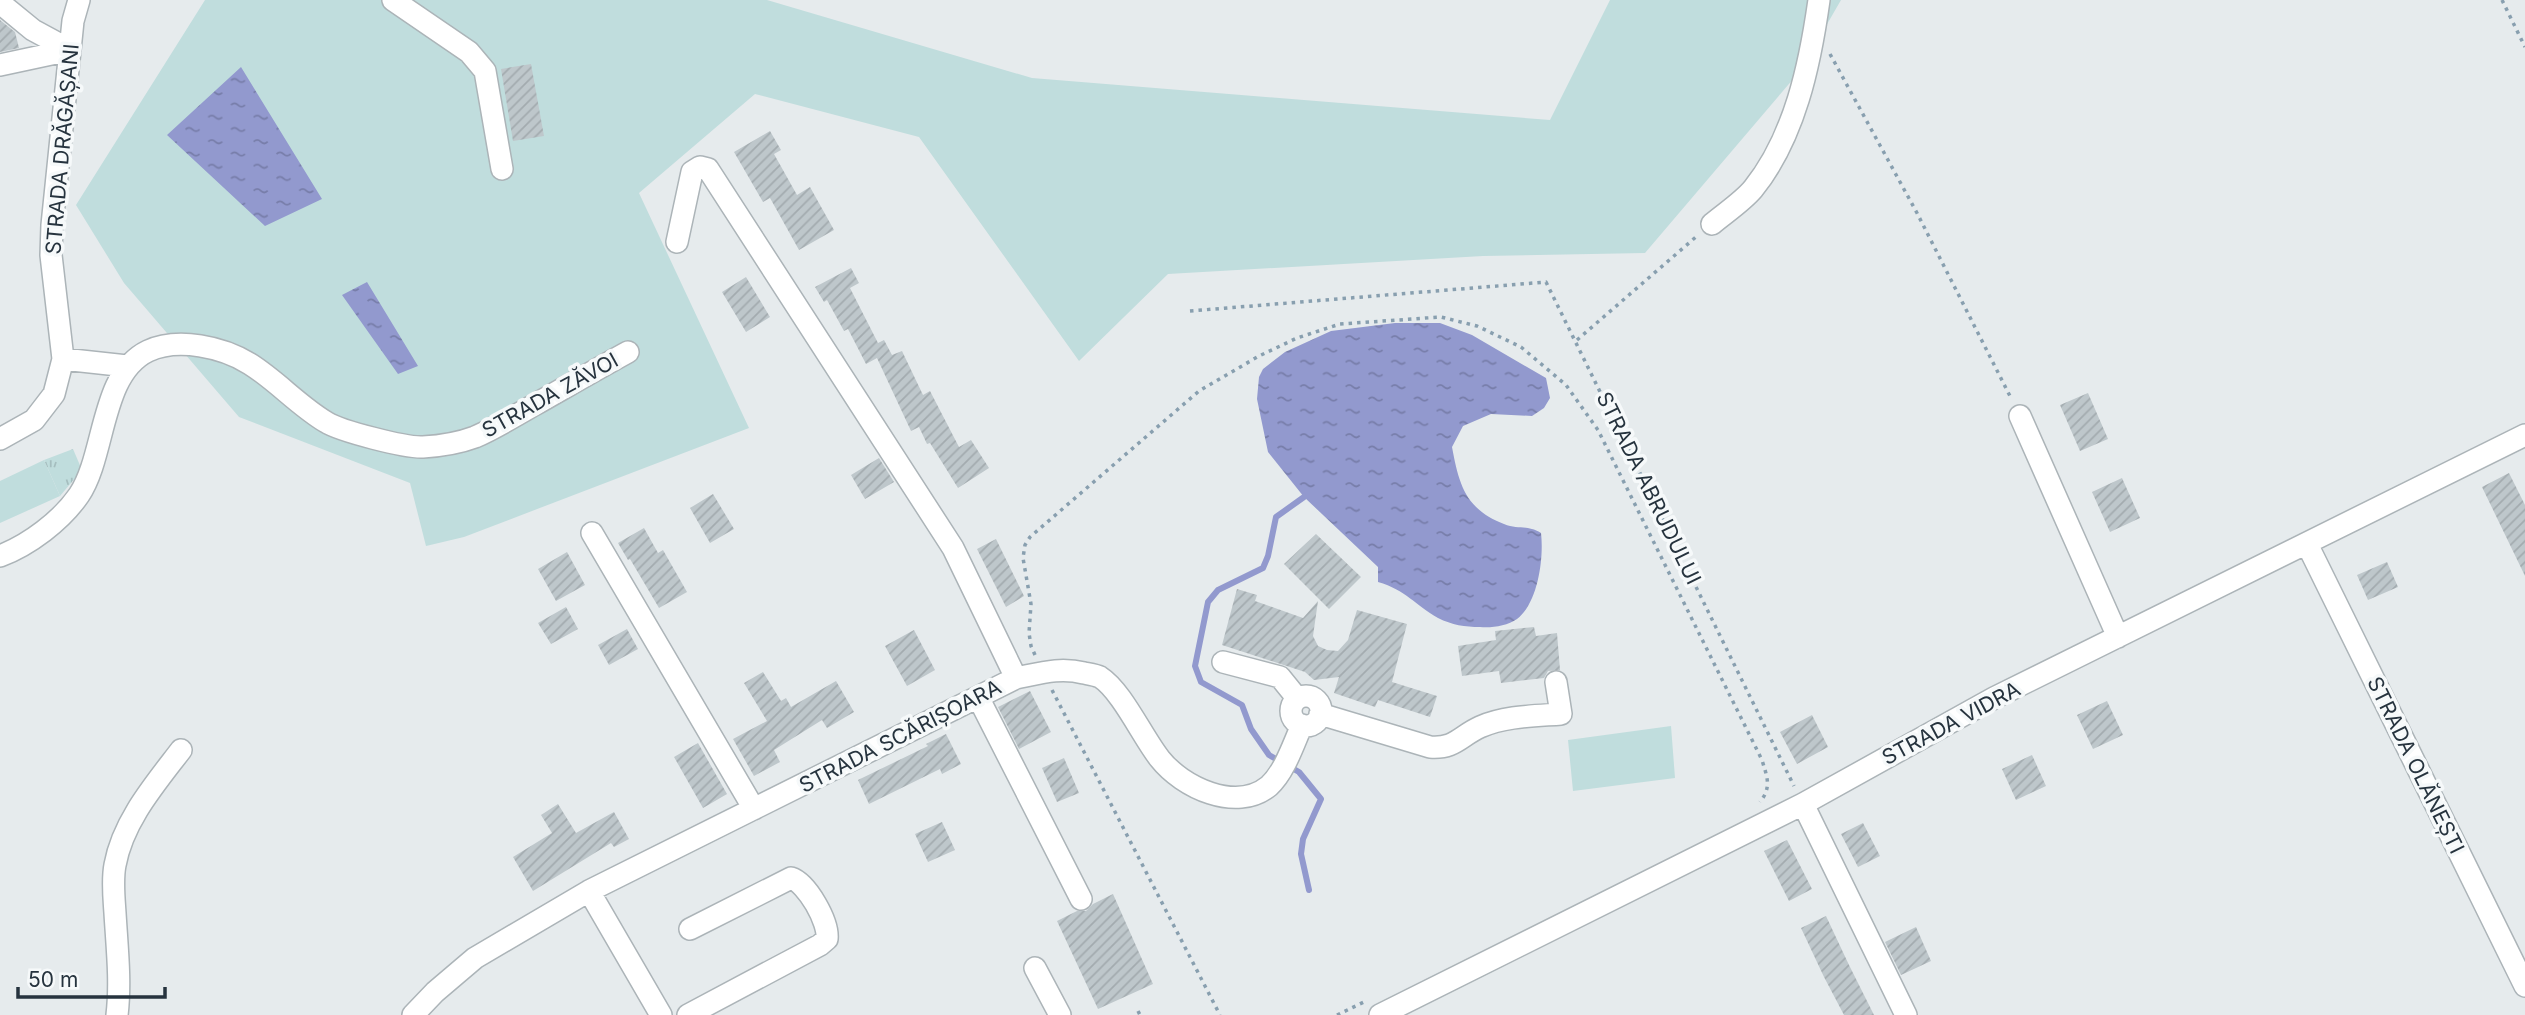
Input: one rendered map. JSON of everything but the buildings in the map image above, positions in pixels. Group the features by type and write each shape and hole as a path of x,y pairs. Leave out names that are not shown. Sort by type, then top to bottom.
{"street":[{"name":"STRADA DRĂGĂȘANI","path":"0,439 34,420 54,394 63,359 51,256 73,21 79,0"},
{"path":"393,0 469,52 485,71 502,169"},
{"path":"1712,224 1752,191 1773,161 1794,113 1815,28 1819,0"},
{"path":"0,3 33,30 70,50"},
{"path":"0,65 70,50"},
{"name":"STRADA SCĂRIȘOARA","path":"413,1015 475,958 589,891 1016,678 953,548 708,169 700,167 692,172 677,242"},
{"name":"STRADA ZĂVOI","path":"127,366 148,351 169,346 192,344 216,350 249,363 327,424 392,443 419,447 473,437 628,352"},
{"path":"0,556 15,551 55,522 79,495 91,468 109,407 127,366 63,359"},
{"path":"2020,416 2118,637"},
{"name":"STRADA VIDRA","path":"1377,1006 1803,804 1994,698 2525,435"},
{"path":"592,533 754,809"},
{"name":"STRADA OLĂNEȘTI","path":"2307,544 2525,986"},
{"path":"1223,662 1280,677 1297,698"},
{"path":"1016,678 1067,668 1100,677 1121,699 1160,761 1191,786 1224,797 1249,795 1268,787 1283,765 1302,725"},
{"path":"1320,714 1441,748 1451,745 1479,727 1506,719 1561,714 1556,682"},
{"path":"1307,696 1316,700 1320,714 1315,722 1302,725 1295,721 1291,712 1293,702 1297,698 1307,696"},
{"path":"978,697 1081,899"},
{"path":"117,1015 120,996 114,897 115,866 125,834 150,790 181,750"},
{"path":"1803,804 1906,1015"},
{"path":"688,1015 820,945 827,939 828,930 806,888 791,878 690,929"},
{"path":"589,891 660,1015"},
{"path":"1035,968 1060,1015"}],"path":[{"path":"2502,0 2525,47"},
{"path":"1815,28 1917,213 2020,416"},
{"path":"1577,340 1712,224"},
{"name":"STRADA ABRUDULUI","path":"1191,311 1546,282 1577,340 1803,804"},
{"path":"1220,1015 1031,646 1031,604 1023,558 1025,545 1030,537 1169,414 1199,391 1259,356 1297,338 1340,324 1441,317 1477,326 1521,347 1566,385 1598,430 1762,760 1769,783 1766,794 1758,804"},
{"path":"1337,1015 1377,1006"}],"green space":[{"path":"205,0 767,0 1032,78 1550,120 1610,0 1841,0 1800,71 1645,253 1483,256 1168,274 1079,361 919,137 755,94 639,193 749,428 464,537 426,546 410,483 239,417 124,283 76,205"},
{"path":"73,449 82,470 60,496 44,460"},
{"path":"44,460 60,496 0,523 0,481"},
{"path":"1671,726 1675,778 1573,791 1568,740"}],"water":[{"path":"241,67 322,199 265,226 167,135"},
{"path":"367,282 418,366 398,374 342,295"},
{"path":"1395,323 1440,323 1472,335 1546,378 1550,398 1544,408 1532,416 1491,414 1463,426 1452,447 1461,484 1480,511 1504,524 1541,533 1540,567 1535,591 1524,612 1509,623 1485,627 1448,622 1396,589 1378,582 1378,567 1304,497 1268,452 1257,399 1259,377 1263,369 1285,352 1331,331"}],"waterway":[{"path":"1304,497 1276,517 1263,568 1218,590 1208,602 1195,666 1201,682 1242,705 1251,729 1269,755 1299,772 1321,799 1303,839 1301,854 1309,890"}]}
